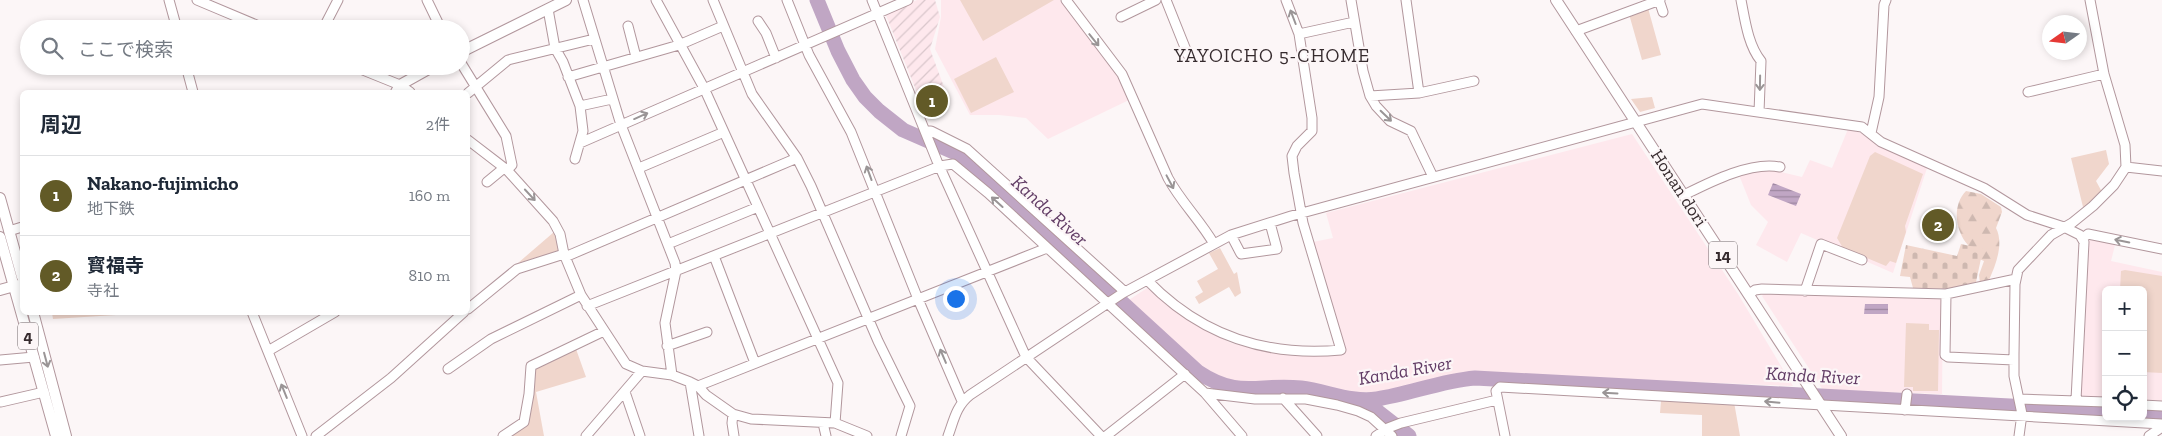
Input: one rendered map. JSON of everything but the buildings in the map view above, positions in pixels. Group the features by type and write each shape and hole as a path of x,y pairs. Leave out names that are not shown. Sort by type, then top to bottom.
{"main road":[{"name":"Honan dori","path":"1556,0 1820,404"},
{"path":"470,48 561,1"},
{"path":"398,89 420,75"},
{"name":"4","path":"0,198 5,234 18,285"},
{"name":"4","path":"5,234 20,272"},
{"path":"0,290 18,285"},
{"name":"4","path":"25,315 56,436"},
{"name":"4","path":"34,315 66,436"},
{"name":"14","path":"1820,404 1841,436"}],"street":[{"path":"169,0 174,20"},
{"path":"197,0 245,20"},
{"path":"328,20 338,0"},
{"path":"427,0 437,20"},
{"path":"583,0 621,126 668,244 676,271 665,323 672,375"},
{"path":"656,0 704,88 838,383 835,424"},
{"path":"713,0 752,94 797,158 868,318 910,406 901,436"},
{"path":"787,0 805,44 851,132 918,299 962,401"},
{"path":"872,0 933,152 1026,357 1101,436"},
{"path":"580,143 908,0"},
{"path":"1066,0 1122,74 1176,193 1194,213 1214,244"},
{"path":"1121,17 1156,0"},
{"path":"1166,0 1188,55"},
{"path":"1147,280 1174,306 1235,339 1274,349 1341,350 1301,213 1292,156 1298,146 1312,131 1306,68 1299,34 1286,0"},
{"path":"1406,0 1419,92"},
{"path":"1741,0 1756,56 1761,61 1760,112"},
{"path":"1871,133 1879,97 1884,5 1886,0"},
{"path":"2019,436 2022,415 2014,376 2016,279 2018,270 2051,236 2093,206 2114,185 2126,167 2125,145 2104,74 2090,0"},
{"path":"1576,30 1657,1 1662,12"},
{"path":"1352,2 1363,70 1370,96 1390,121 1411,131 1433,178"},
{"path":"548,9 555,48 580,106 583,124 575,159"},
{"path":"758,21 766,33 776,58"},
{"path":"1299,34 1354,22"},
{"path":"628,26 636,57"},
{"path":"568,77 679,45 723,26"},
{"path":"470,91 508,60 594,39"},
{"path":"2028,92 2104,74"},
{"path":"188,75 192,90"},
{"path":"371,75 398,89"},
{"path":"469,75 506,136 512,165 487,182"},
{"path":"1370,96 1419,92 1474,81"},
{"path":"580,106 612,99"},
{"path":"948,436 956,411 962,401 1108,302 1231,235 1301,213 1702,104 1862,127 1881,142 1984,188 2027,216 2064,228 2082,238"},
{"path":"925,132 931,131 967,149 1124,293"},
{"path":"639,168 724,132"},
{"path":"470,142 505,169 553,221 560,234 564,256 581,295 626,364 642,372 672,375 694,384 733,414 751,419 835,424 866,436"},
{"path":"470,307 517,269 564,256 797,158"},
{"path":"587,306 940,166 952,164 957,166 1108,302 1185,374 1205,393 1242,436"},
{"path":"1684,195 1723,177 1762,166 1780,167"},
{"path":"2126,167 2162,171"},
{"path":"668,244 758,207"},
{"path":"1231,235 1241,254 1277,249 1270,223"},
{"path":"5,234 20,228"},
{"path":"2082,238 2088,234 2162,249"},
{"path":"2076,400 2082,238"},
{"path":"1805,291 1821,244 1862,260"},
{"path":"694,384 755,363 1047,248"},
{"path":"714,256 755,363"},
{"path":"1749,294 1755,290 1946,294 2016,279"},
{"path":"1946,294 1946,355 1948,357 2014,360"},
{"path":"448,369 491,339 581,295"},
{"path":"253,315 302,436"},
{"path":"268,351 330,315"},
{"path":"316,436 391,378 461,315"},
{"path":"503,436 524,422 531,366 604,332"},
{"path":"667,346 707,332"},
{"path":"0,360 34,357"},
{"path":"586,436 642,372"},
{"path":"1106,436 1185,374"},
{"path":"694,384 699,436"},
{"path":"1505,436 1496,391 1500,387 1905,408 2162,426"},
{"path":"1,402 44,392"},
{"path":"624,392 640,436"},
{"path":"1205,393 1255,400 1306,399 1358,411 1371,417 1388,431"},
{"path":"1905,408 1907,394"},
{"path":"1283,398 1317,436"},
{"path":"1376,436 1401,423 1497,400"},
{"path":"2019,400 2102,402"},
{"path":"2147,404 2162,406"},
{"path":"733,414 734,436"},
{"path":"823,423 826,436"},
{"path":"2149,436 2162,426"}],"shaded area":[{"path":"917,0 935,0 940,17 930,49 944,87 922,105 885,13"},
{"path":"941,0 1060,0 1117,76 1129,100 1048,139 1026,118 999,115 970,115 935,49 941,17"},
{"path":"1848,129 1861,133 1879,146 1927,168 1893,273 1801,233 1787,262 1756,245 1768,222 1751,205 1739,175 1769,169 1802,177 1810,160 1832,168"},
{"path":"1632,134 1738,294 1793,386 1468,373 1378,392 1346,392 1314,385 1231,381 1210,374 1190,361 1126,302 1147,288 1189,321 1231,343 1272,353 1306,356 1346,352 1313,242 1333,238 1326,213"},
{"path":"1773,183 1801,194 1796,206 1768,195"},
{"path":"2088,238 2115,245 2111,261 2162,272 2162,402 2147,401 2147,286 2102,286 2102,399 2084,397 2079,394"},
{"path":"1764,294 1940,299 1943,302 1942,394 1823,390 1762,296"},
{"path":"1865,304 1888,304 1888,314 1864,314"}],"green space":[{"path":"960,0 1054,0 983,41"},
{"path":"1648,8 1661,55 1642,60 1629,14"},
{"path":"996,57 1014,92 971,113 954,79"},
{"path":"1652,97 1655,108 1640,112 1631,99"},
{"path":"2106,150 2109,164 2096,181 2102,192 2086,209 2083,207 2071,158"},
{"path":"1875,152 1923,174 1905,226 1906,232 1896,263 1890,261 1886,266 1843,248 1837,238 1870,156"},
{"path":"1966,191 1981,194 2001,207 2002,212 1996,228 1999,247 1996,261 1989,280 1980,283 1979,275 1984,261 1965,253 1968,245 1960,233 1958,225 1957,211"},
{"path":"554,232 559,251 518,263"},
{"path":"1961,244 1983,249 1976,282 1949,289 1913,288 1910,277 1900,276 1906,245 1957,256"},
{"path":"1220,248 1234,274 1237,272 1241,293 1235,297 1229,287 1199,304 1195,297 1203,292 1197,281 1218,269 1209,253"},
{"path":"2121,271 2162,276 2162,373 2147,372 2147,286 2120,286"},
{"path":"52,315 116,315 53,319"},
{"path":"1906,323 1929,324 1929,330 1939,330 1938,391 1913,391 1913,387 1904,387"},
{"path":"576,349 586,377 536,392 544,436 509,436 524,427 533,370"},
{"path":"1661,401 1734,402 1740,436 1702,436 1702,415 1660,413"}],"waterway":[{"name":"Kanda River","path":"817,0 838,51 853,80 865,97 879,111 903,130 958,154 1198,372 1226,386 1249,389 1301,388 1367,400 1475,378 2102,411"},
{"path":"1357,401 1373,408 1409,436"},
{"name":"Kanda River","path":"2147,413 2162,414"}],"place":[{"name":"Nakano-fujimicho","path":"932,101"},
{"name":"寳福寺","path":"1938,225"}],"district":[{"name":"YAYOICHO 5-CHOME","path":"1272,55"}]}
